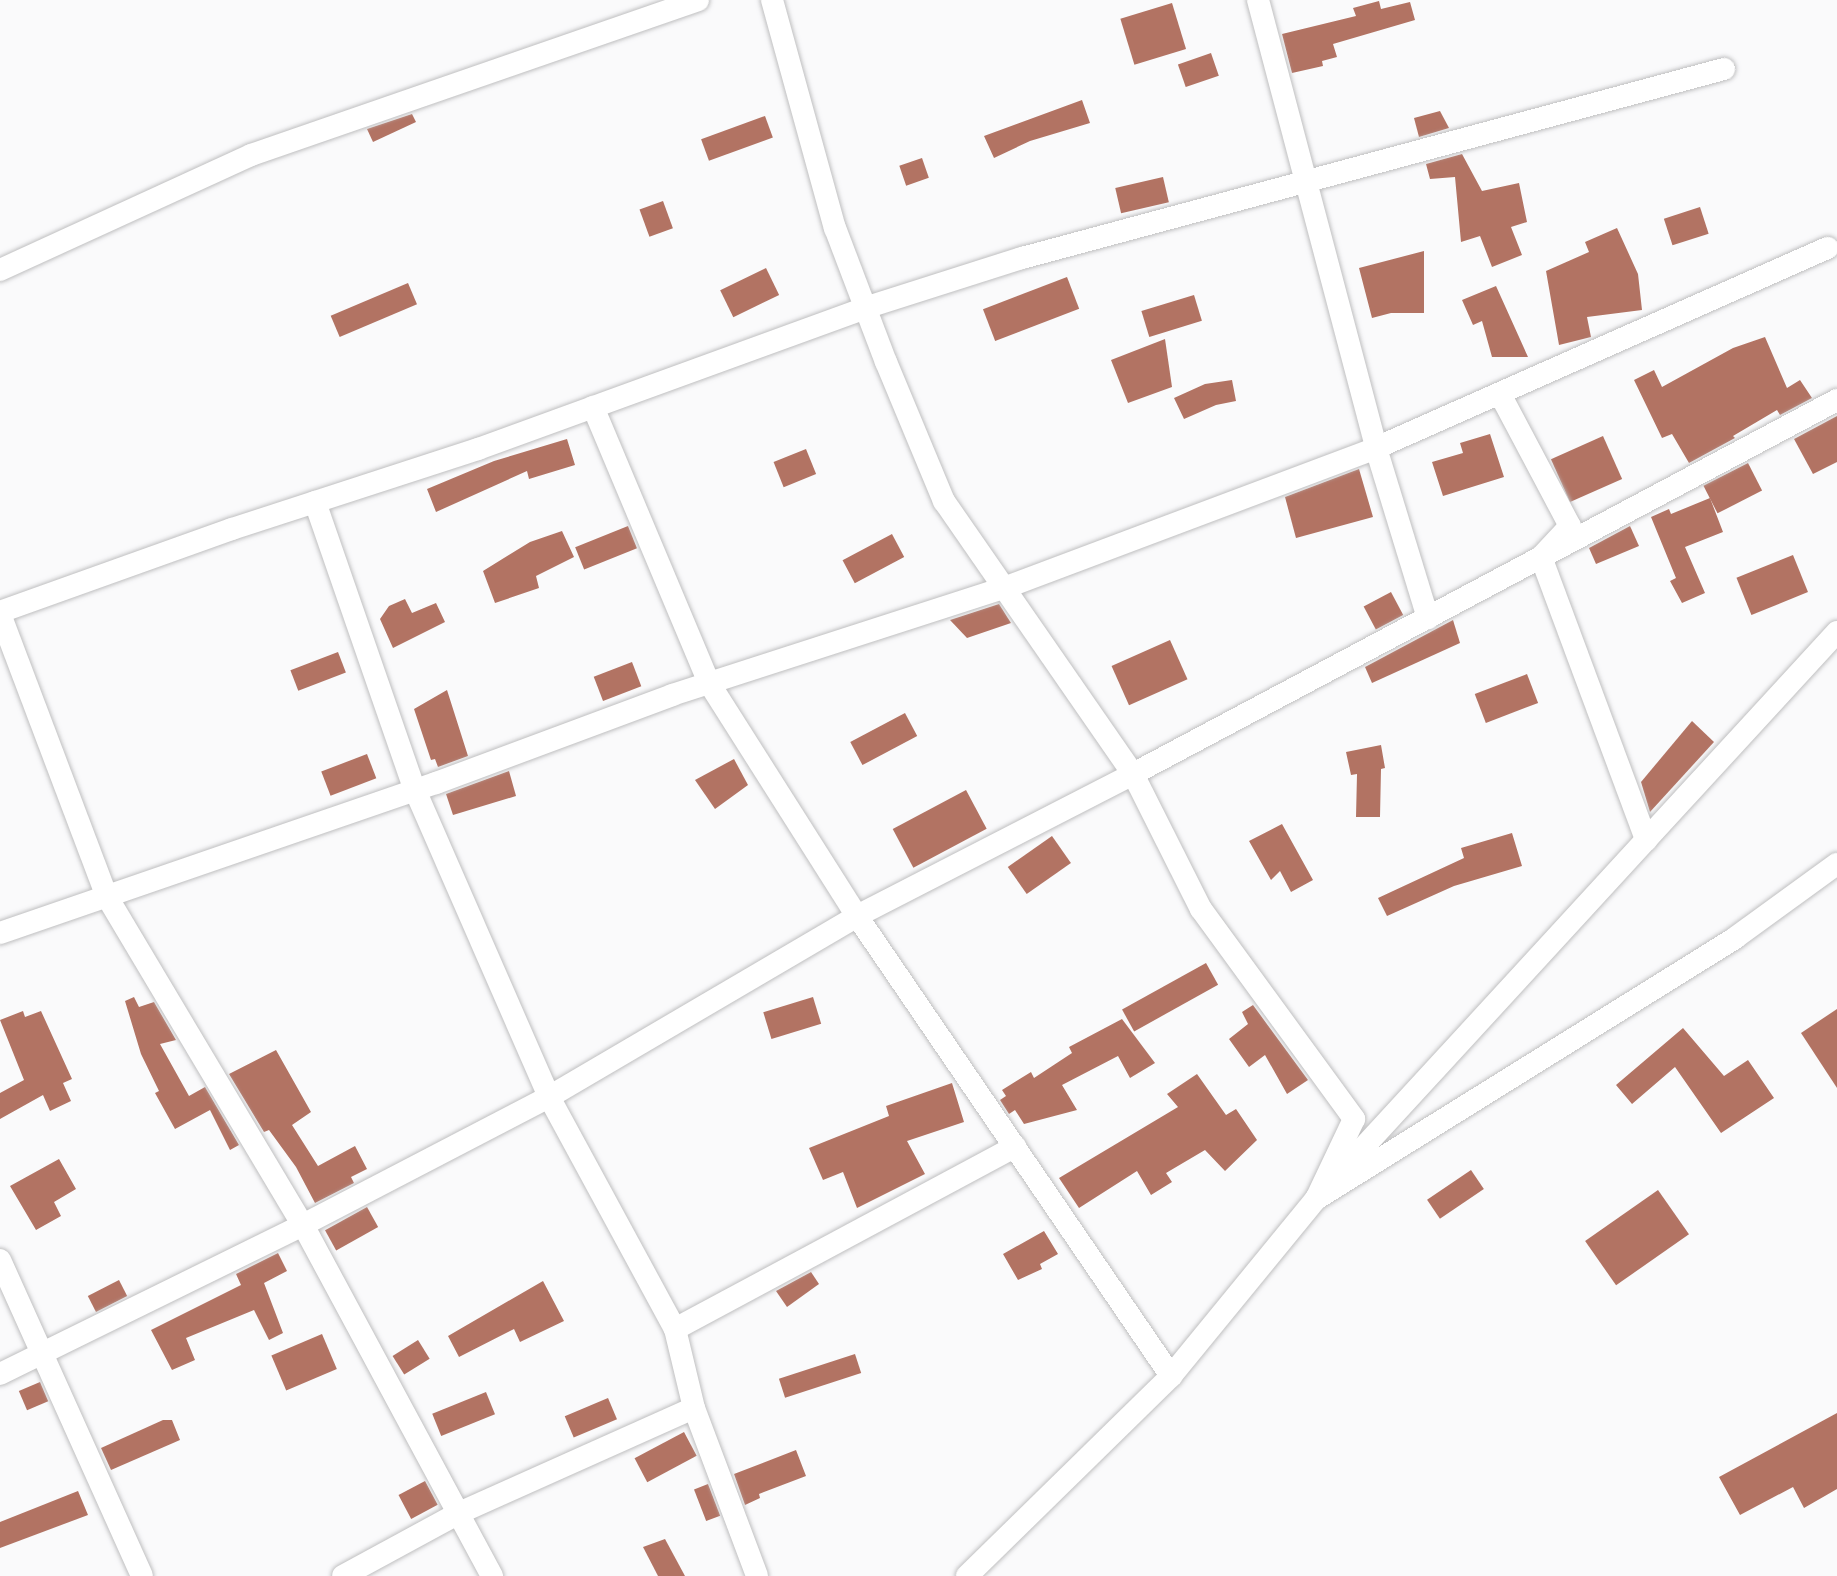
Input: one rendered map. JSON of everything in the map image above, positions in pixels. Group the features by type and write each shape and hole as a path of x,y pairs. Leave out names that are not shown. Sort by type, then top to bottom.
{"street":[{"path":"0,270 251,155 698,0"},
{"path":"772,0 835,228 944,501 1133,774 1201,909 1354,1119 1316,1199"},
{"path":"1258,0 1376,448 1428,618"},
{"path":"492,1576 303,1225 106,895 0,613 593,407 865,308 1022,258 1724,69"},
{"path":"0,933 415,790 709,683 1004,588 1376,448 1828,248"},
{"path":"1500,394 1570,526 1541,557"},
{"path":"0,1374 303,1225 549,1097 857,916 1133,774 1837,400"},
{"path":"593,407 709,683 857,916 1171,1376"},
{"path":"315,502 415,790 549,1097 675,1329 694,1408 757,1576"},
{"path":"1541,557 1646,840"},
{"path":"967,1576 1171,1376 1316,1199 1837,632"},
{"path":"1316,1199 1735,938 1837,864"},
{"path":"675,1329 1015,1147"},
{"path":"0,1260 142,1576"},
{"path":"343,1576 459,1513 694,1408"}],"building":[{"path":"1379,1 1381,9 1410,2 1415,20 1333,44 1337,57 1322,61 1323,66 1292,73 1282,34 1356,16 1353,8"},
{"path":"1172,3 1186,49 1134,65 1120,19"},
{"path":"1211,53 1219,76 1186,87 1178,64"},
{"path":"1082,100 1090,123 1030,141 994,158 984,136"},
{"path":"1440,111 1449,128 1419,137 1414,118"},
{"path":"412,114 416,122 373,142 367,129"},
{"path":"765,116 773,138 709,161 701,139"},
{"path":"1462,154 1482,191 1519,183 1527,222 1511,227 1522,255 1492,267 1480,236 1461,242 1455,177 1430,179 1426,164"},
{"path":"922,158 929,178 906,186 899,166"},
{"path":"1163,177 1169,202 1121,213 1115,188"},
{"path":"663,201 673,228 649,237 640,210"},
{"path":"1700,207 1709,234 1673,245 1664,219"},
{"path":"1617,228 1638,274 1642,310 1587,317 1591,337 1559,345 1546,271 1589,252 1585,242"},
{"path":"1424,251 1424,313 1391,313 1372,318 1359,268"},
{"path":"766,268 779,295 733,317 720,290"},
{"path":"1067,277 1079,309 995,341 983,309"},
{"path":"408,283 417,304 340,337 331,316"},
{"path":"1496,286 1528,357 1492,357 1482,321 1473,325 1462,300"},
{"path":"1194,295 1202,321 1149,337 1141,311"},
{"path":"1765,337 1787,388 1800,380 1812,398 1780,415 1777,410 1689,463 1672,434 1662,438 1634,380 1654,370 1662,387 1733,348"},
{"path":"1165,339 1172,387 1128,403 1111,360"},
{"path":"1232,380 1236,401 1216,405 1184,419 1174,398 1205,384"},
{"path":"1837,416 1837,462 1813,474 1794,439"},
{"path":"1490,434 1504,477 1443,496 1432,462 1463,453 1460,443"},
{"path":"1603,436 1622,479 1570,502 1551,459"},
{"path":"567,439 575,465 529,479 527,471 436,512 427,489 494,461"},
{"path":"806,449 816,474 784,487 774,462"},
{"path":"1748,463 1762,491 1718,513 1703,486"},
{"path":"1359,469 1373,517 1296,538 1285,497"},
{"path":"1710,498 1723,532 1685,547 1705,593 1682,603 1670,581 1676,578 1651,517 1669,509 1671,514"},
{"path":"628,526 637,548 584,570 575,547"},
{"path":"1630,526 1639,546 1596,564 1589,548"},
{"path":"562,531 574,557 536,576 539,588 495,603 483,571 530,542"},
{"path":"892,534 904,557 855,583 843,560"},
{"path":"1793,555 1808,592 1751,615 1736,578"},
{"path":"1391,592 1403,615 1376,630 1364,607"},
{"path":"405,599 412,613 436,603 445,622 393,648 380,619 389,606"},
{"path":"999,604 1011,623 967,638 950,620"},
{"path":"1453,620 1460,643 1372,683 1365,667"},
{"path":"1170,640 1187,679 1129,705 1112,666"},
{"path":"338,652 346,673 298,691 290,670"},
{"path":"632,662 641,686 603,701 594,677"},
{"path":"1527,674 1538,703 1486,723 1475,694"},
{"path":"447,690 468,756 438,767 435,759 431,760 414,709"},
{"path":"905,713 917,736 862,765 850,742"},
{"path":"1692,721 1714,742 1650,812 1641,782"},
{"path":"1381,745 1385,768 1381,769 1380,817 1356,817 1357,774 1351,775 1346,752"},
{"path":"367,754 376,778 331,796 321,772"},
{"path":"734,759 748,785 715,809 695,780"},
{"path":"509,771 516,796 453,815 446,794"},
{"path":"966,790 987,829 913,868 893,829"},
{"path":"1282,824 1313,880 1291,892 1280,871 1271,880 1249,841"},
{"path":"1512,833 1522,866 1454,886 1387,916 1378,898 1464,858 1461,848"},
{"path":"1052,836 1071,863 1027,894 1008,867"},
{"path":"1206,963 1218,985 1134,1031 1122,1010"},
{"path":"134,997 139,1007 154,1002 176,1040 160,1044 189,1096 205,1087 239,1145 230,1150 210,1110 175,1129 155,1093 159,1091 141,1054 125,1001"},
{"path":"813,997 821,1024 771,1039 763,1012"},
{"path":"1253,1005 1308,1080 1287,1094 1265,1055 1249,1067 1229,1039 1248,1024 1242,1012"},
{"path":"1837,1009 1837,1088 1801,1033"},
{"path":"23,1011 25,1017 41,1011 72,1079 63,1083 71,1101 50,1111 43,1095 0,1119 0,1093 24,1080 0,1020"},
{"path":"1122,1019 1155,1063 1130,1078 1118,1056 1062,1085 1077,1110 1024,1124 1015,1110 1009,1114 1000,1100 1006,1096 1002,1090 1031,1072 1034,1078 1072,1053 1069,1047"},
{"path":"1683,1028 1724,1076 1748,1060 1774,1098 1721,1133 1675,1067 1632,1104 1616,1085"},
{"path":"276,1050 311,1112 292,1125 318,1166 355,1146 367,1169 351,1177 354,1183 315,1203 296,1167 269,1130 264,1132 229,1074"},
{"path":"1197,1074 1226,1115 1236,1109 1257,1140 1225,1171 1205,1150 1166,1173 1172,1182 1151,1195 1137,1171 1079,1208 1059,1178 1178,1107 1167,1094"},
{"path":"952,1083 964,1122 907,1141 925,1174 857,1208 843,1172 823,1180 809,1148 889,1116 886,1106"},
{"path":"59,1159 76,1189 54,1202 61,1216 36,1230 10,1186"},
{"path":"1471,1170 1484,1189 1440,1219 1427,1200"},
{"path":"1658,1190 1689,1234 1616,1285 1585,1241"},
{"path":"367,1207 378,1227 336,1250 325,1230"},
{"path":"1044,1231 1058,1254 1040,1264 1042,1269 1018,1280 1003,1254"},
{"path":"278,1253 287,1271 264,1283 283,1333 269,1340 254,1310 186,1338 195,1360 172,1370 151,1330 241,1285 236,1274"},
{"path":"811,1272 819,1284 787,1307 776,1291"},
{"path":"119,1280 127,1296 96,1312 88,1296"},
{"path":"543,1281 564,1321 520,1342 514,1329 459,1357 448,1336"},
{"path":"322,1334 337,1369 286,1390 271,1355"},
{"path":"418,1340 430,1359 404,1375 393,1356"},
{"path":"855,1354 861,1373 785,1398 779,1379"},
{"path":"40,1382 48,1401 27,1410 19,1391"},
{"path":"486,1392 495,1414 441,1436 432,1414"},
{"path":"608,1398 617,1419 574,1438 565,1416"},
{"path":"1837,1413 1837,1489 1804,1508 1793,1487 1740,1515 1719,1477"},
{"path":"163,1420 172,1420 180,1440 111,1470 101,1448"},
{"path":"684,1432 697,1456 647,1482 635,1458"},
{"path":"796,1450 806,1476 759,1494 760,1498 745,1505 734,1474"},
{"path":"425,1481 438,1505 411,1519 399,1495"},
{"path":"708,1484 720,1516 706,1521 694,1489"},
{"path":"78,1491 88,1515 0,1548 0,1522"},
{"path":"665,1539 685,1576 658,1576 643,1547"}]}
